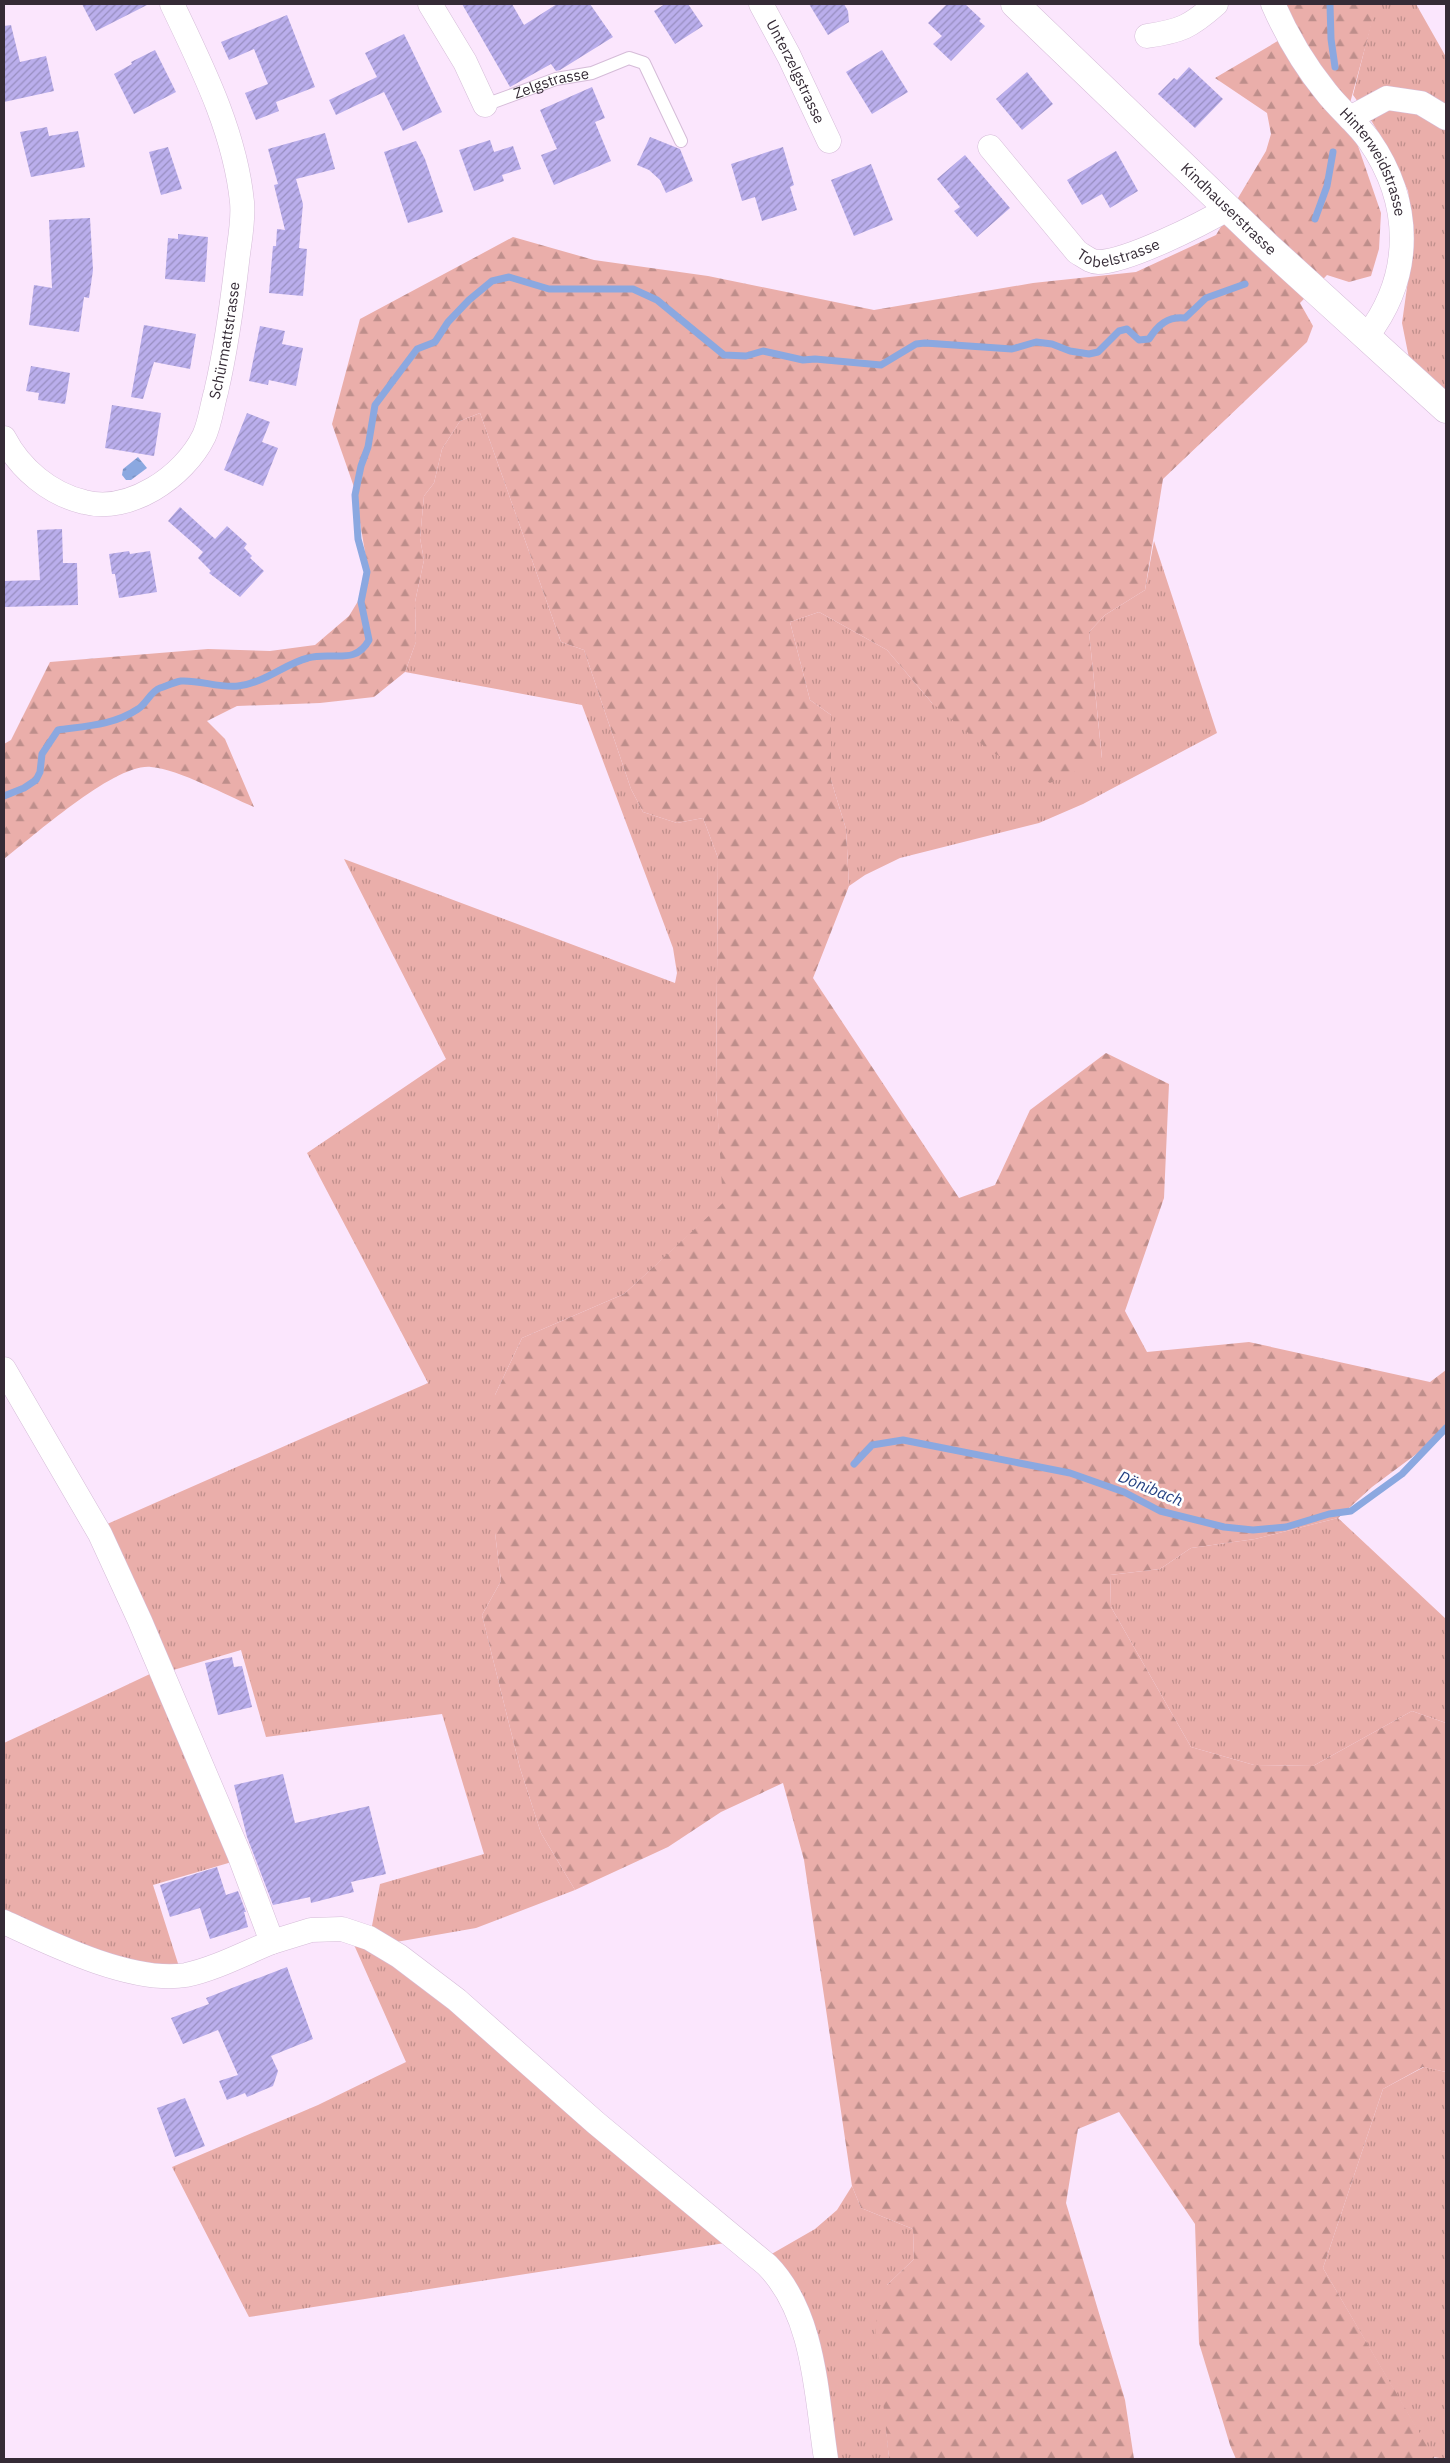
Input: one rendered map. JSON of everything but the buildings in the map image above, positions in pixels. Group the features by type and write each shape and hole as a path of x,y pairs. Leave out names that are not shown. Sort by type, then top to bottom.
{"street":[{"name":"Schürmattstrasse","path":"4,438 11,452 34,476 65,498 93,505 116,504 138,497 185,463 204,436 221,369 230,319 242,203 231,143 205,72 172,4"},
{"name":"Zelgstrasse","path":"430,4 465,62 484,105"},
{"name":"Unterzelgstrasse","path":"761,4 789,56 829,141"},
{"name":"Kindhauserstrasse","path":"1015,4 1316,292 1446,409"},
{"path":"1147,36 1175,32 1195,23 1216,4"},
{"name":"Hinterweidstrasse","path":"1273,4 1291,42 1306,65 1326,92 1368,139 1386,170 1395,196 1402,230 1402,255 1396,284 1386,307 1367,336"},
{"path":"1350,118 1387,98 1422,103 1446,118"},
{"name":"Tobelstrasse","path":"990,148 1078,252 1095,262 1116,260 1209,220 1229,208"},
{"path":"4,1369 100,1534 140,1620 239,1854 272,1942"},
{"path":"4,1922 62,1949 93,1960 158,1976 178,1976 196,1972 272,1942 311,1930 342,1928 369,1938 399,1956 457,2000 596,2123 767,2265 785,2285 802,2326 814,2382 826,2459"}],"lane":[{"name":"Zelgstrasse","path":"484,105 556,79 592,73 629,58 644,63 681,141"}],"green space":[{"path":"1280,4 1377,4 1347,114 1381,213 1379,249 1371,276 1349,282 1327,275 1300,303 1313,326 1307,342 1163,479 1145,590 1105,615 1089,632 1102,759 1050,783 990,751 932,703 887,650 819,612 790,622 810,700 831,715 831,780 846,829 849,886 813,978 959,1198 995,1185 1030,1110 1106,1053 1169,1084 1164,1198 1125,1311 1147,1352 1249,1342 1430,1382 1446,1370 1446,1432 1372,1487 1338,1518 1255,1539 1191,1548 1160,1569 1110,1575 1111,1607 1191,1747 1254,1765 1313,1766 1412,1711 1446,1723 1446,2072 1423,2067 1383,2089 1323,2268 1435,2459 1236,2459 1199,2343 1195,2224 1119,2112 1078,2129 1066,2203 1125,2400 1134,2459 889,2459 875,2325 887,2285 914,2259 913,2229 861,2208 852,2186 804,1860 783,1783 721,1812 668,1847 575,1890 541,1833 520,1768 482,1615 501,1581 495,1533 495,1395 522,1338 624,1294 723,1203 716,1090 718,858 703,818 677,823 643,812 631,789 584,650 561,642 480,413 460,421 442,449 434,483 424,496 420,538 424,560 415,602 416,642 405,672 374,697 320,703 237,706 207,721 225,739 254,807 176,773 151,767 136,769 117,776 75,803 4,859 4,744 11,740 50,662 208,649 270,651 315,645 349,616 366,588 366,558 354,487 332,424 360,319 513,237 594,260 708,276 874,310 1033,283 1136,272 1216,235 1266,151 1271,134 1267,113 1215,78 1293,32"},
{"path":"1376,4 1416,4 1446,57 1446,394 1409,358 1402,323 1414,238 1408,191 1388,148 1353,95"},
{"path":"480,413 561,642 584,650 631,789 643,812 677,823 703,818 718,858 716,1090 724,1203 624,1294 522,1338 495,1395 495,1533 501,1581 482,1615 520,1768 541,1833 575,1890 476,1928 396,1942 725,2243 249,2317 172,2167 318,2105 406,2062 351,1938 371,1931 380,1884 484,1854 442,1714 266,1737 241,1650 170,1671 249,1857 153,1885 182,1976 4,1926 4,1743 152,1673 89,1532 428,1383 307,1153 446,1059 344,859 675,983 677,973 673,948 582,705 405,672 416,642 415,602 424,560 420,538 424,496 434,483 442,449 460,421"},
{"path":"1154,541 1217,733 1083,804 1039,823 900,858 865,875 849,886 846,829 831,780 831,715 810,700 790,622 819,612 887,650 932,703 1102,758 1089,632 1105,615 1145,590"},
{"path":"1338,1518 1446,1619 1446,1723 1412,1711 1313,1766 1254,1765 1191,1747 1111,1607 1110,1575 1160,1569 1191,1548 1255,1539"},
{"path":"1424,2067 1446,2072 1446,2459 1433,2457 1323,2268 1383,2089"},
{"path":"852,2186 861,2208 913,2229 914,2259 887,2285 886,2427 889,2459 816,2459 797,2339 781,2298 754,2264 815,2229 837,2210"}],"water":[{"path":"138,457 147,468 131,480 126,480 122,475 123,469"}],"waterway":[{"path":"1330,4 1331,39 1335,67"},
{"path":"1315,219 1327,186 1333,152"},
{"path":"4,796 24,788 36,780 40,772 42,754 58,730 110,722 141,707 157,690 181,681 238,686 257,681 291,664 308,658 350,655 357,653 363,648 369,640 361,602 367,572 358,539 355,495 361,466 368,447 375,405 417,349 435,342 448,322 469,300 492,281 509,277 549,289 633,289 657,300 724,355 746,356 763,351 803,360 815,359 881,365 916,344 925,343 1012,349 1036,342 1052,344 1070,351 1089,354 1098,352 1119,331 1127,329 1139,340 1149,339 1164,322 1173,318 1185,318 1206,298 1245,284"},
{"name":"Dönibach","path":"854,1464 872,1445 903,1440 1070,1473 1124,1492 1160,1511 1224,1527 1253,1530 1286,1527 1329,1514 1351,1511 1402,1474 1446,1428"}]}
